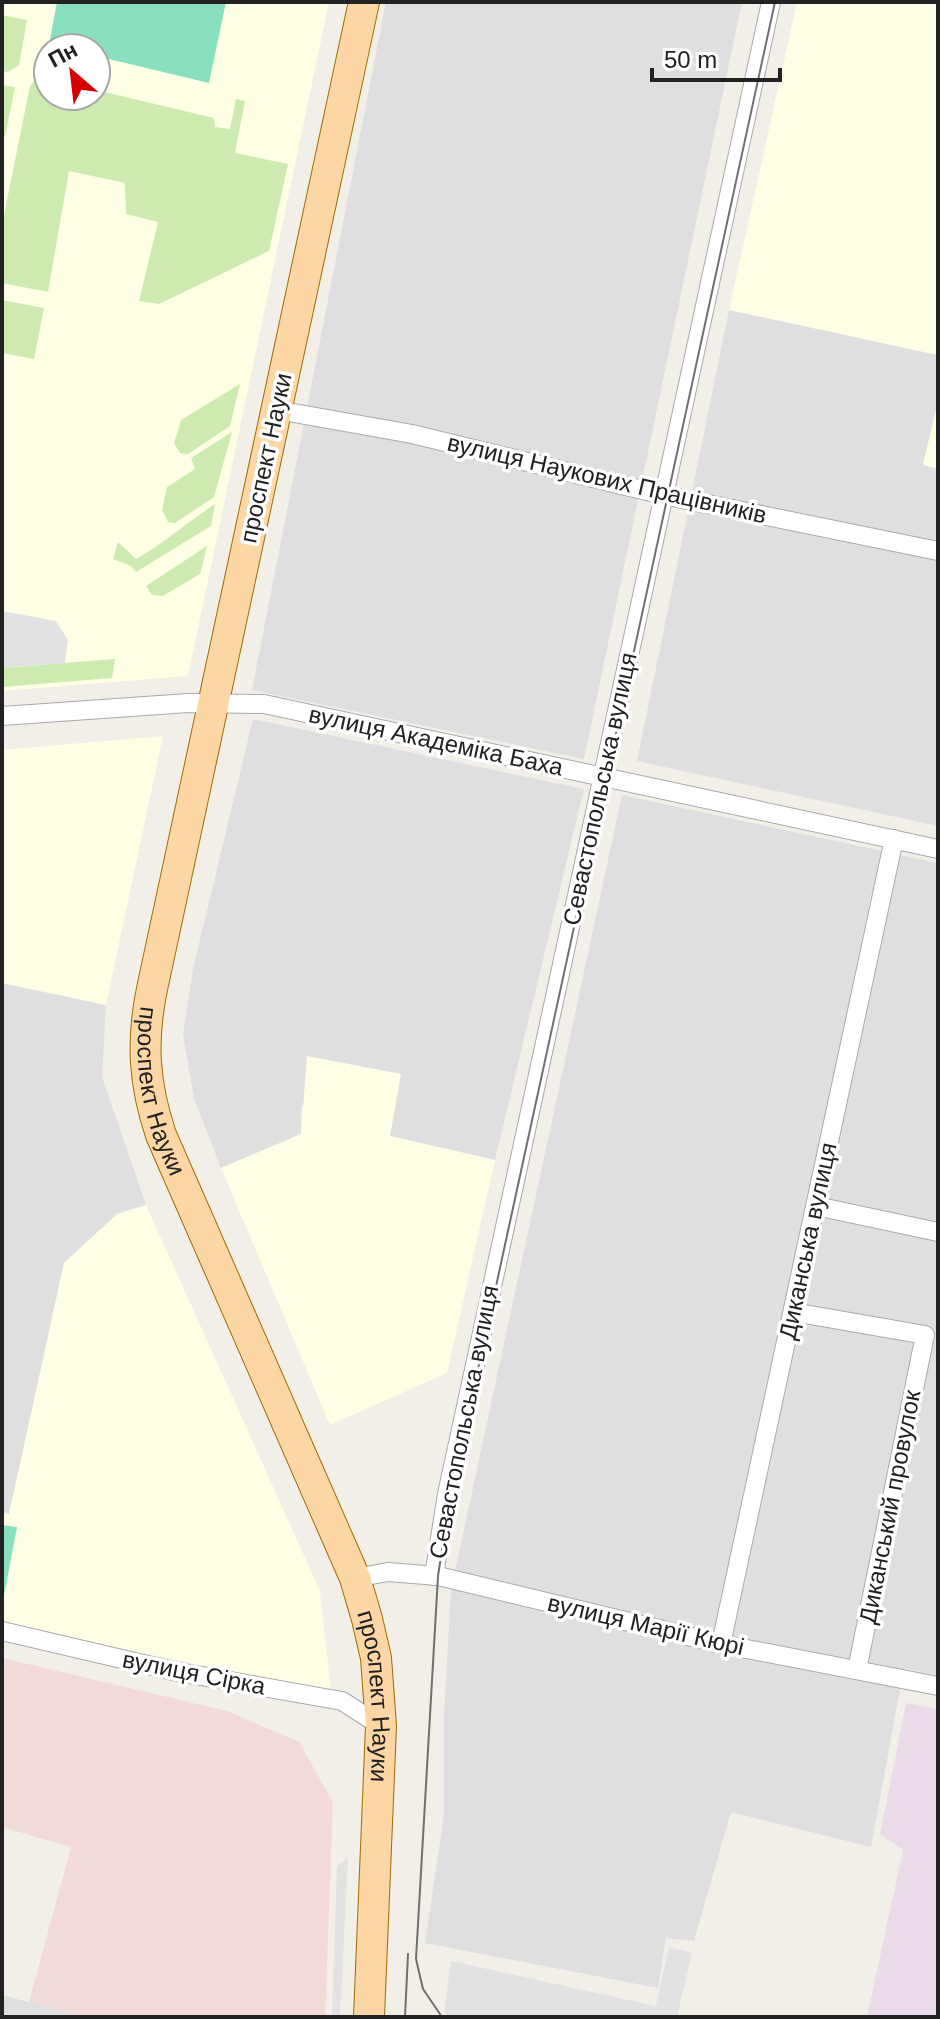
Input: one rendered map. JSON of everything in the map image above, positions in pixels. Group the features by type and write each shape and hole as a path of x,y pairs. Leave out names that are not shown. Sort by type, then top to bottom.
{"main road":[{"name":"проспект Науки","path":"364,2 145,1020 147,1089 181,1182 355,1578 376,1658 381,1726 369,2017"}],"street":[{"name":"Севастопольська вулиця","path":"434,1576 447,1494 771,2"},
{"name":"вулиця Наукових Працівників","path":"277,410 412,434 663,495 938,551"},
{"name":"вулиця Академіка Баха","path":"2,716 215,702 264,704 938,849"},
{"name":"Диканська вулиця","path":"721,1644 894,839"},
{"path":"816,1206 938,1232"},
{"name":"Диканський провулок","path":"793,1312 925,1335 857,1670"},
{"name":"вулиця Марії Кюрі","path":"355,1578 388,1572 434,1576 721,1644 938,1686"},
{"name":"вулиця Сірка","path":"2,1631 173,1671 342,1701 381,1726"}],"shaded area":[{"path":"2,2 329,2 188,676 2,691"},
{"path":"386,2 742,2 584,759 252,690"},
{"path":"797,2 938,2 938,355 729,310"},
{"path":"729,310 938,355 938,402 923,464 938,469 938,826 637,761"},
{"path":"938,402 938,469 923,465"},
{"path":"2,611 56,621 68,640 65,663 2,668"},
{"path":"253,719 584,789 495,1160 389,1136 301,1106 301,1134 221,1168 194,1099 183,1034 193,969"},
{"path":"163,736 106,1005 2,983 2,750"},
{"path":"622,795 938,863 938,1675 904,1668 871,1847 731,1812 694,1941 666,1938 658,1988 425,1943 444,1814 444,1714 451,1590"},
{"path":"2,983 106,1005 102,1077 146,1205 117,1214 28,1429 9,1514 2,1513"},
{"path":"307,1056 401,1074 390,1136 495,1160 447,1373 330,1425 221,1168 301,1134"},
{"path":"146,1205 320,1591 331,1692 2,1624 2,1513 9,1514 64,1263 117,1214"},
{"path":"2,1658 227,1711 299,1742 333,1802 325,2017 68,2017 68,2013 29,2002 71,1847 2,1827"},
{"path":"906,1703 938,1709 938,2017 867,2017 903,1850 880,1834"},
{"path":"348,1857 340,2017 332,2017 337,1867"},
{"path":"669,1947 692,1953 677,2017 450,2017 444,2012 451,1961 656,2006"},
{"path":"2,1995 69,2013 68,2017 2,2017"}],"green space":[{"path":"57,2 226,2 209,83 112,60 112,32 51,32"},
{"path":"2,15 27,20 19,65 8,72 2,71"},
{"path":"32,84 32,112 112,112 112,94 214,118 215,127 230,129 236,99 245,101 235,153 288,164 269,251 159,304 139,301 158,222 126,214 125,183 69,171 48,292 2,283 2,225"},
{"path":"2,85 15,87 5,137 2,136"},
{"path":"2,300 44,308 34,359 2,353"},
{"path":"240,384 230,426 188,454 180,453 174,443 181,420"},
{"path":"232,432 214,497 175,523 168,522 162,510 167,487 195,469 191,458"},
{"path":"215,504 211,526 136,572 131,566 113,559 118,542 136,559"},
{"path":"207,546 200,574 163,596 152,595 146,586"},
{"path":"115,659 112,678 2,687 2,668"},
{"path":"2,1525 17,1527 3,1601 2,1601"}],"tram line":[{"path":"442,2017 423,1989 416,1959 438,1576 450,1498 775,2"},
{"path":"405,2017 408,1954"}]}
